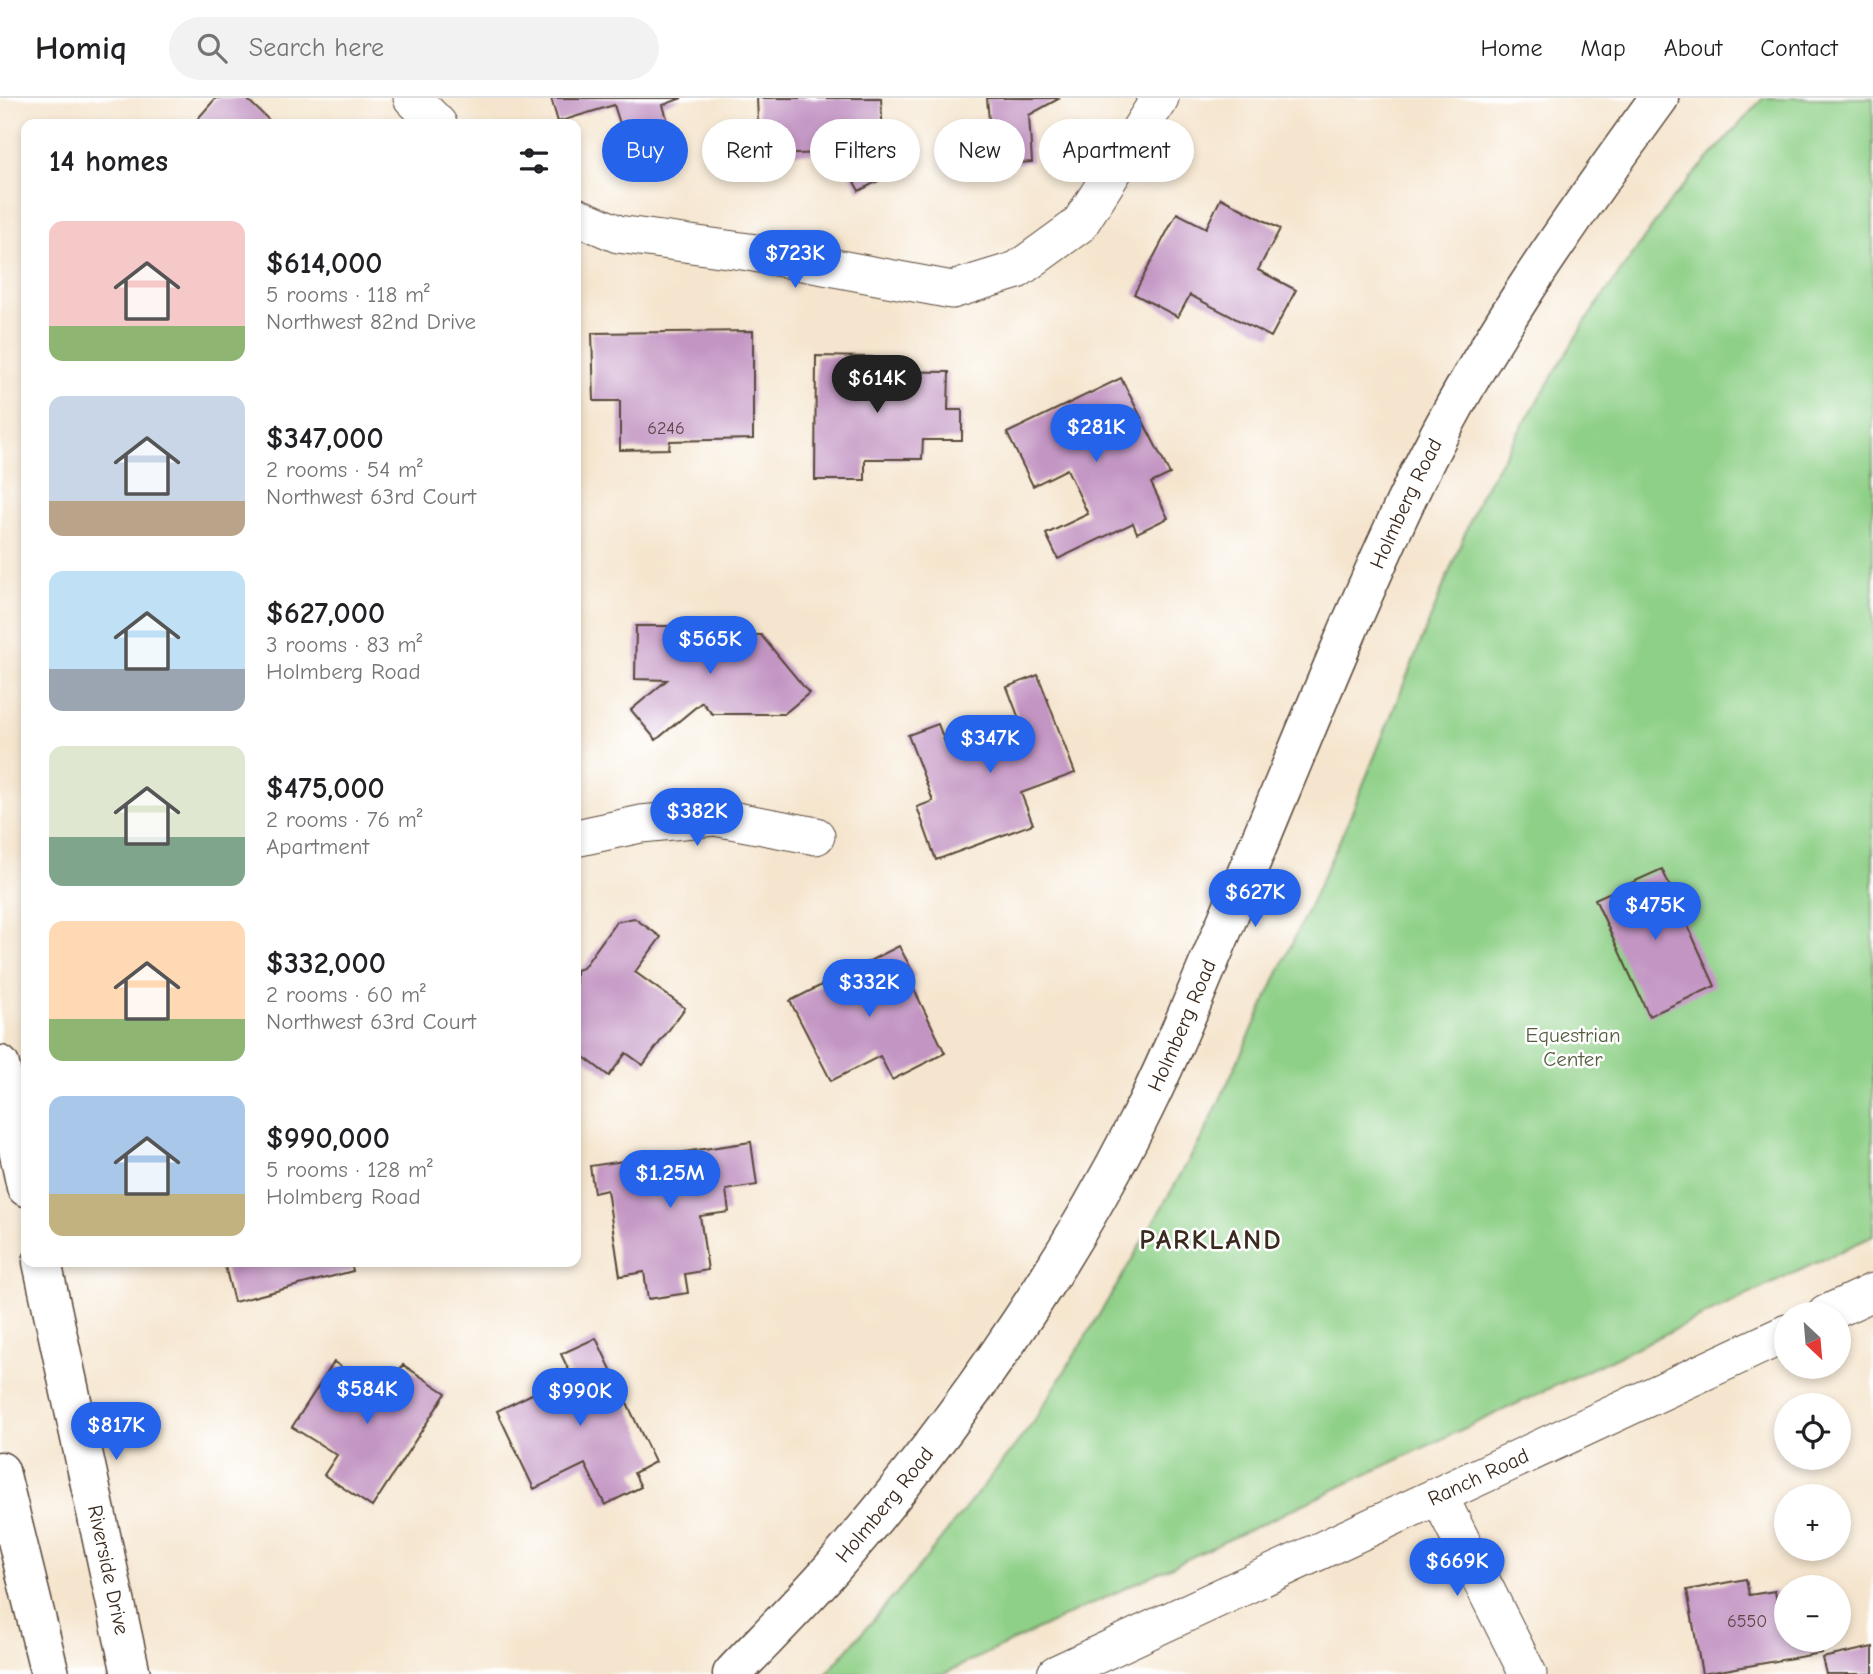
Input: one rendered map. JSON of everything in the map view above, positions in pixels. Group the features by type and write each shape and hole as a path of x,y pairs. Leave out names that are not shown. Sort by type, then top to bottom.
{"street":[{"path":"412,98 433,119"},
{"path":"581,218 618,234 749,252 952,289 1017,270 1079,225 1160,98"},
{"name":"Holmberg Road","path":"732,1674 838,1561 913,1469 1037,1295 1092,1203 1136,1126 1178,1034 1346,633 1406,500 1466,387 1520,299 1591,191 1659,98"},
{"path":"581,837 641,824 715,817 816,836"},
{"path":"0,1065 21,1164"},
{"name":"Riverside Drive","path":"43,1267 131,1674"},
{"path":"1852,1302 1873,1292"},
{"name":"Ranch Road","path":"1056,1674 1774,1339"},
{"path":"0,1471 50,1674"},
{"path":"1439,1496 1528,1674"}],"green space":[{"name":"Equestrian Center","path":"1763,98 1873,98 1873,1236 943,1674 826,1674 915,1572 1033,1423 1119,1282 1205,1132 1348,822 1480,496 1587,319 1672,199"}],"building":[{"path":"216,98 246,98 268,119 197,119"},
{"path":"551,98 682,98 663,105 667,119 618,119 614,105 568,119 557,119"},
{"path":"757,98 881,98 882,119 810,119 810,154 796,154 796,119 758,119"},
{"path":"987,98 1060,98 1029,115 1032,162 1025,163 1025,119 989,119"},
{"path":"854,182 876,182 859,191"},
{"path":"1221,198 1280,229 1258,270 1296,290 1271,337 1190,295 1178,317 1134,294 1177,213 1206,228"},
{"path":"753,331 753,439 670,441 669,449 620,450 620,401 594,401 592,333"},
{"path":"816,356 872,357 872,371 949,372 948,410 962,410 962,440 923,440 922,459 865,459 865,480 815,480"},
{"path":"1121,378 1170,474 1151,483 1168,518 1137,533 1133,523 1058,559 1046,534 1088,514 1067,469 1033,486 1007,433"},
{"path":"636,626 691,626 698,635 761,635 809,693 784,714 712,714 702,702 656,740 631,710 667,680 635,679"},
{"path":"1038,675 1075,773 1021,793 1033,824 936,860 917,807 933,801 908,735 938,724 948,751 1021,724 1007,687"},
{"path":"1662,869 1715,986 1649,1016 1595,899"},
{"path":"634,918 661,937 635,972 685,1008 643,1065 626,1053 609,1076 581,1055 581,969 616,922"},
{"path":"899,946 915,976 909,979 945,1053 892,1080 880,1056 831,1081 790,1001"},
{"path":"751,1142 757,1185 726,1190 729,1212 700,1216 708,1270 685,1274 688,1293 648,1299 644,1272 620,1276 607,1190 594,1193 590,1166"},
{"path":"225,1267 352,1267 353,1271 234,1302"},
{"path":"596,1338 655,1462 634,1473 641,1487 605,1505 585,1464 534,1489 497,1411 571,1375 561,1354"},
{"path":"334,1362 384,1395 403,1365 446,1393 372,1507 324,1475 337,1455 292,1427"},
{"path":"1746,1579 1749,1595 1774,1591 1774,1652 1822,1653 1702,1674 1687,1590"},
{"path":"1873,1647 1873,1674 1826,1674 1822,1658"}],"district":[{"name":"PARKLAND","path":"1211,1239"}]}
